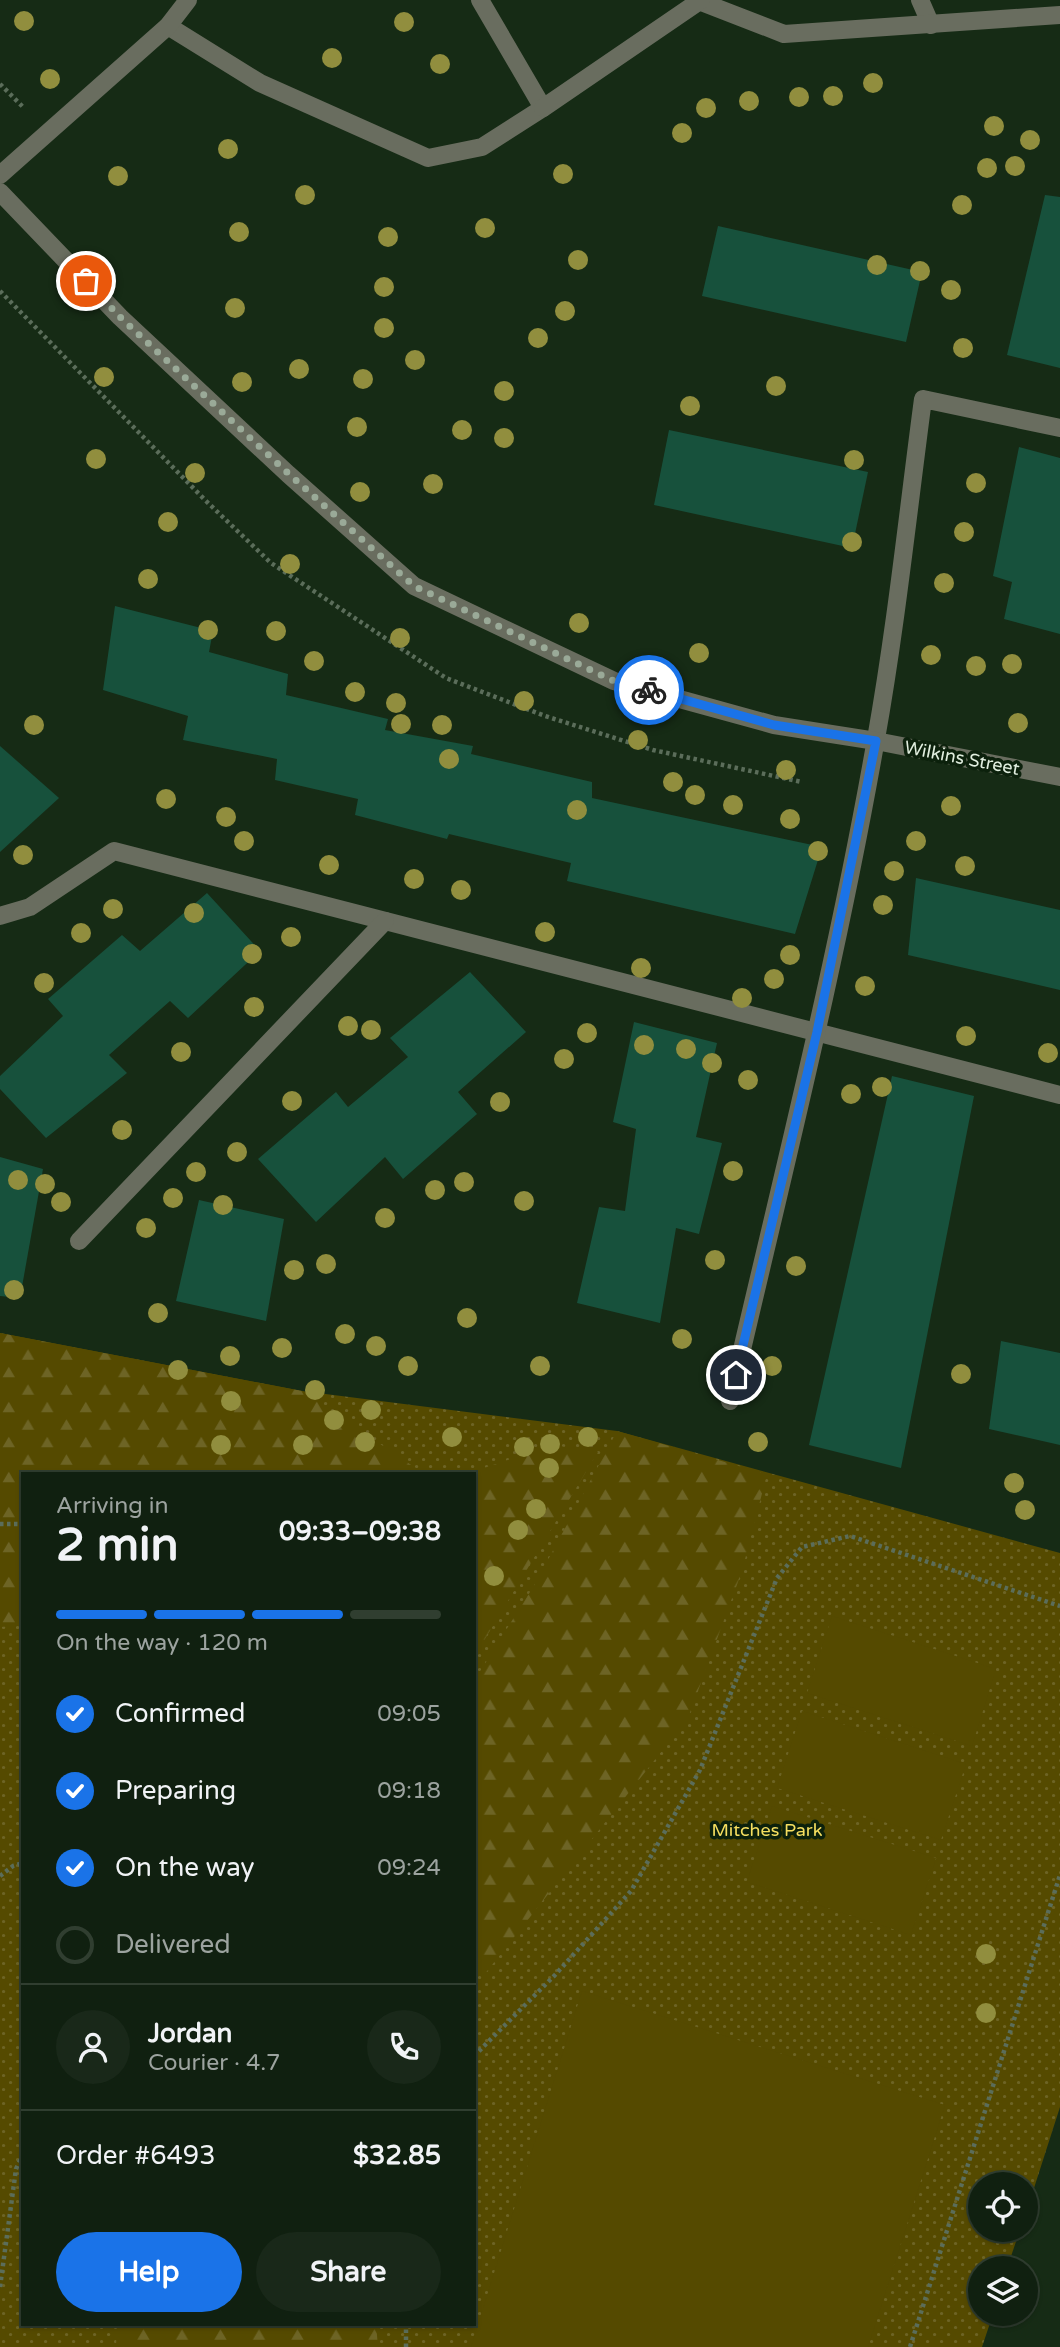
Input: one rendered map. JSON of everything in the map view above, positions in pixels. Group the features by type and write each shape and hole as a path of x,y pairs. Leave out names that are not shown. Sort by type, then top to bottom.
{"street":[{"path":"0,175 168,26 188,0"},
{"path":"480,0 543,108"},
{"path":"920,0 931,25"},
{"path":"168,26 260,83 428,158 482,147 700,1 784,34 1060,15"},
{"name":"Wilkins Street","path":"0,192 120,317 414,586 614,681 774,725 876,741 1060,777"},
{"path":"730,1401 817,1032 876,741 923,398 1060,428"},
{"path":"0,916 30,906 114,851 1060,1094"},
{"path":"79,1241 385,921"}],"path":[{"path":"0,84 30,114"},
{"path":"0,1524 21,1524"},
{"path":"476,2054 555,1975 631,1891 700,1770 777,1578 802,1547 850,1536 1060,1606"},
{"path":"0,1876 21,1864"},
{"path":"910,2347 1060,1875"},
{"path":"0,2287 16,2169 21,2158"},
{"path":"406,2326 406,2347"}],"green space":[{"name":"Mitches Park","path":"0,1333 302,1391 617,1431 1060,1553 1060,2107 1038,2176 1038,2172 968,2172 968,2242 1016,2242 1011,2256 968,2256 968,2326 989,2326 982,2347 0,2347"},
{"path":"0,1333 302,1391 422,1472 21,1472 21,1625 0,1627"},
{"path":"617,1431 767,1474 742,1571 688,1718 484,1975 476,1975 476,1678 535,1584"},
{"path":"552,1445 598,1452 476,1654 476,1472 472,1472"},
{"path":"832,1616 996,1669 972,1746 807,1693"},
{"path":"802,1711 966,1764 941,1840 777,1788"},
{"path":"772,1806 936,1858 911,1935 747,1882"},
{"path":"582,1991 945,2105 868,2347 471,2347"},
{"path":"117,2326 376,2326 378,2347 116,2347"}],"building":[{"path":"1045,195 1060,197 1060,368 1007,355"},
{"path":"718,226 922,272 906,342 702,296"},
{"path":"669,430 868,472 852,548 654,505"},
{"path":"1019,447 1060,458 1060,634 1004,619 1012,582 993,576"},
{"path":"115,606 213,631 209,652 288,674 286,695 388,719 385,730 473,746 471,754 592,782 592,798 822,847 795,934 567,881 571,863 449,834 447,839 355,815 358,799 275,780 277,759 183,740 188,716 103,690"},
{"path":"0,746 59,798 0,852"},
{"path":"916,878 1060,910 1060,990 908,955"},
{"path":"207,893 260,951 188,1018 170,1001 109,1055 127,1073 46,1138 0,1089 0,1076 63,1016 48,999 122,935 140,951"},
{"path":"470,972 526,1032 458,1092 477,1114 403,1179 385,1157 316,1222 258,1159 336,1092 348,1107 408,1057 390,1038"},
{"path":"634,1022 717,1043 696,1137 722,1143 699,1234 676,1228 660,1323 577,1303 599,1207 625,1211 636,1129 613,1122"},
{"path":"892,1076 974,1096 901,1468 809,1445"},
{"path":"0,1157 43,1169 20,1298 0,1296"},
{"path":"199,1200 284,1219 266,1321 176,1301"},
{"path":"1001,1341 1060,1353 1060,1445 989,1429"}],"way so far":[{"path":"86,281 120,317 414,586 614,681 649,690"}],"route":[{"path":"649,690 774,725 876,741 817,1032 736,1375"}]}
